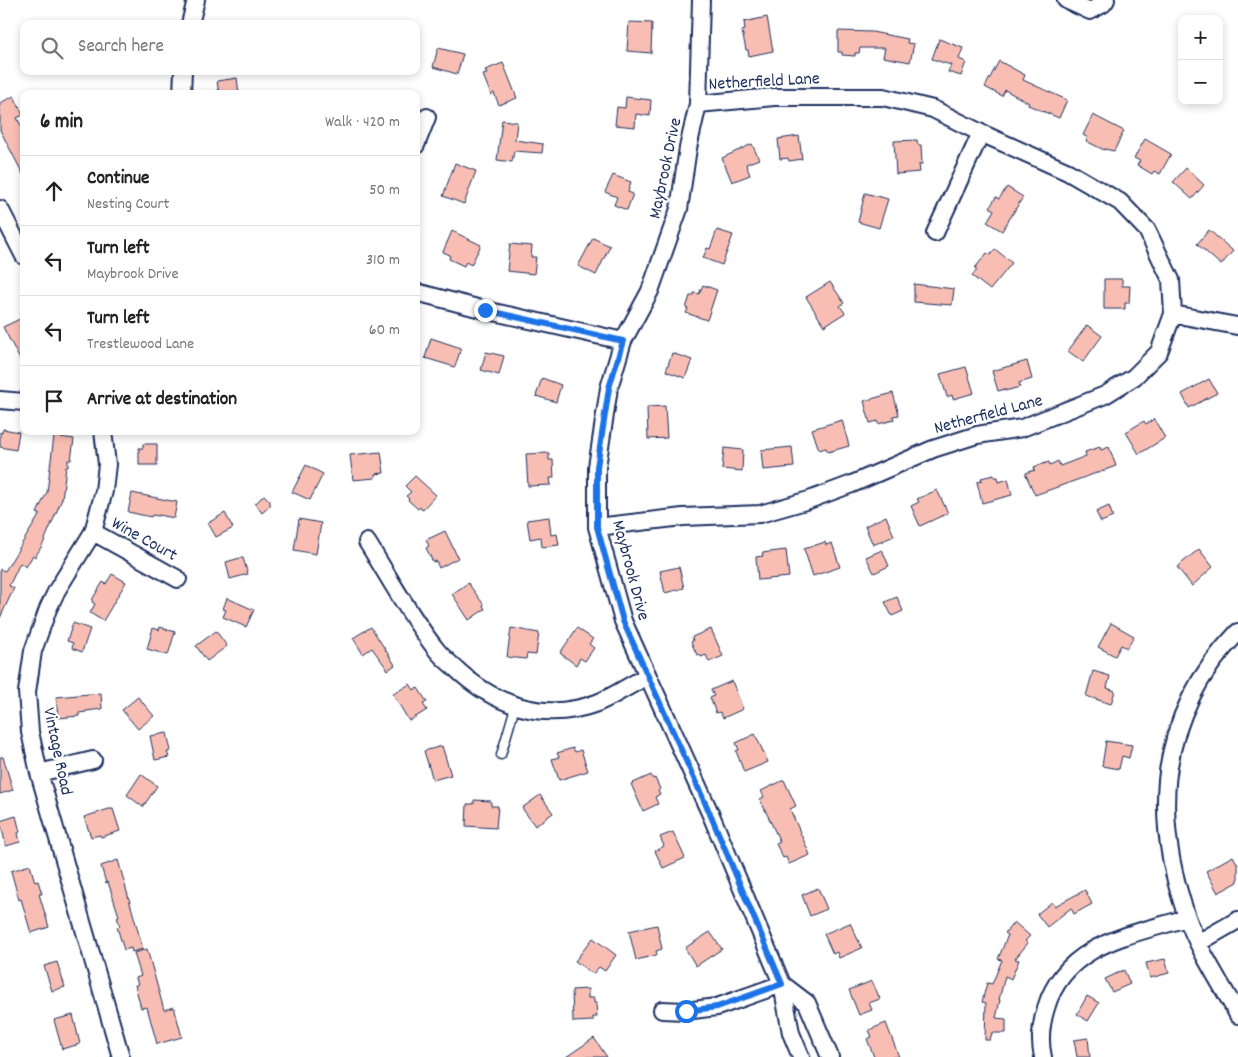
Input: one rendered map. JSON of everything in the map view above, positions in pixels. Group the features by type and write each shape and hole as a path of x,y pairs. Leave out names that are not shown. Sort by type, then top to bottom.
{"street":[{"path":"191,20 196,0"},
{"name":"Maybrook Drive","path":"701,0 698,104 688,148 679,209 650,291 623,341 609,388 597,467 597,527 623,621 711,816 782,984 791,1033 801,1057"},
{"path":"1066,0 1090,11 1103,4 1106,0"},
{"path":"182,75 182,90"},
{"name":"Netherfield Lane","path":"597,527 683,517 760,514 810,500 933,449 977,435 1022,428 1105,395 1134,377 1159,352 1173,314 1171,280 1147,230 1120,202 1068,172 933,109 882,98 774,97 698,104"},
{"path":"420,134 427,116"},
{"path":"935,233 981,133"},
{"path":"0,209 20,248"},
{"path":"420,293 485,310 623,341"},
{"path":"1173,314 1237,326"},
{"path":"0,400 20,402"},
{"name":"Vintage Road","path":"103,435 107,464 104,491 93,532 48,608 33,652 28,692 30,732 40,773 121,1057"},
{"name":"Wine Court","path":"93,532 178,579"},
{"path":"367,542 415,620 436,649 469,681 515,706 533,710 565,711 598,703 648,676"},
{"path":"1238,632 1225,645 1198,683 1185,708 1177,731 1166,784 1166,827 1172,864 1187,918 1198,943 1238,1015"},
{"path":"40,773 94,760"},
{"path":"1043,1057 1041,1042 1043,1017 1052,991 1068,968 1093,948 1187,918"},
{"path":"1198,943 1238,920"},
{"path":"662,1010 686,1011 717,1007 782,984 807,1002 830,1057"}],"lane":[{"path":"501,755 515,706"}],"building":[{"path":"767,17 773,51 749,56 742,31 745,30 744,22"},
{"path":"629,22 652,23 651,53 627,51"},
{"path":"838,31 872,32 908,39 907,43 914,44 910,62 883,57 885,48 860,48 859,53 855,53 855,56 842,55 842,52 838,52"},
{"path":"939,39 963,48 959,59 966,62 961,76 948,72 951,65 932,59"},
{"path":"438,48 463,54 457,74 433,67"},
{"path":"999,61 1025,75 1023,80 1067,100 1059,118 1028,105 1029,103 1005,90 1002,96 985,87"},
{"path":"503,63 517,98 499,105 494,93 491,95 483,75 487,74 485,70"},
{"path":"237,78 238,90 218,90 217,81"},
{"path":"14,96 20,109 20,116 17,118 20,124 20,168 0,130 0,103"},
{"path":"626,97 651,100 650,116 636,114 635,127 615,125 617,107 625,108"},
{"path":"1093,115 1124,131 1114,151 1104,150 1086,141 1088,138 1083,135"},
{"path":"502,120 517,122 515,140 543,144 542,153 514,151 512,162 497,160"},
{"path":"799,136 802,159 789,161 788,158 780,159 778,139"},
{"path":"1145,139 1171,154 1160,174 1154,171 1152,174 1137,165 1140,161 1134,158"},
{"path":"917,140 918,145 921,145 922,164 919,164 920,172 896,174 894,141"},
{"path":"752,144 759,159 746,164 750,175 732,182 722,158"},
{"path":"455,163 476,171 464,204 443,196"},
{"path":"1186,168 1204,185 1192,199 1173,182"},
{"path":"613,175 631,182 628,192 633,194 627,210 614,205 617,197 605,192"},
{"path":"1007,187 1023,197 1002,231 987,222 994,210 990,207 996,197 999,199"},
{"path":"865,193 888,199 879,228 858,222"},
{"path":"717,230 733,235 722,265 703,258 707,248 710,249"},
{"path":"1209,230 1233,251 1221,265 1197,244"},
{"path":"452,231 481,245 471,265 466,262 464,266 449,259 450,255 443,252"},
{"path":"593,238 610,246 596,275 578,266"},
{"path":"510,244 532,246 531,257 536,257 534,274 507,271"},
{"path":"995,249 1012,263 990,290 972,276 977,270 975,268 987,253 990,255"},
{"path":"1104,279 1122,279 1122,286 1130,286 1129,303 1125,303 1125,309 1104,309"},
{"path":"830,282 844,303 840,306 845,313 824,326 806,297"},
{"path":"914,284 954,289 952,305 914,302"},
{"path":"703,285 717,290 707,320 686,313 690,296 693,296 694,293 699,294"},
{"path":"20,319 20,359 3,327"},
{"path":"1087,325 1102,336 1083,362 1068,351"},
{"path":"431,338 461,348 455,367 425,358"},
{"path":"486,352 504,356 499,375 481,370"},
{"path":"672,353 692,360 685,378 666,371"},
{"path":"1027,361 1032,379 1019,383 1020,387 998,391 992,371"},
{"path":"966,367 974,393 953,399 952,395 947,397 940,374"},
{"path":"542,378 561,385 556,402 536,396"},
{"path":"1209,379 1217,393 1189,408 1182,394"},
{"path":"893,393 899,415 893,416 894,420 878,424 878,421 870,423 864,401"},
{"path":"665,406 667,438 648,439 647,407"},
{"path":"1154,419 1165,438 1139,454 1126,432 1144,421 1146,424"},
{"path":"842,420 849,446 828,452 826,448 819,450 812,429"},
{"path":"3,429 19,432 16,450 0,447 0,432 2,433"},
{"path":"54,436 74,439 71,460 68,460 68,467 66,467 62,499 43,544 35,557 33,555 26,567 20,563 9,586 14,588 0,618 0,569 5,571 40,514 37,513 47,492"},
{"path":"143,444 157,444 157,465 139,465 139,448 143,448"},
{"path":"792,447 794,467 763,470 761,450"},
{"path":"1100,447 1101,450 1109,447 1116,466 1035,495 1026,475 1026,473 1035,470 1034,467 1049,462 1050,465 1058,461 1060,466 1086,456 1085,452"},
{"path":"724,448 743,450 742,471 722,469"},
{"path":"381,452 384,473 375,474 375,478 353,480 350,455"},
{"path":"549,453 549,460 553,460 554,478 550,478 551,485 528,486 526,454"},
{"path":"306,465 323,474 310,500 292,492"},
{"path":"994,475 994,477 998,477 999,482 1008,479 1012,495 982,503 977,482 982,481 981,478"},
{"path":"415,476 436,495 422,510 420,507 418,509 406,496 411,492 405,486"},
{"path":"937,490 948,513 920,526 911,506 919,502 917,499"},
{"path":"132,493 177,502 174,518 159,515 152,515 151,517 128,512"},
{"path":"264,495 270,501 270,506 262,513 255,504"},
{"path":"1109,506 1113,517 1101,522 1096,512"},
{"path":"225,513 233,528 216,537 208,523"},
{"path":"886,516 894,536 873,545 865,526"},
{"path":"549,517 551,535 557,534 559,545 542,547 541,537 530,539 527,520"},
{"path":"299,519 321,523 316,554 294,550"},
{"path":"445,531 458,558 439,568 436,561 433,562 426,548 429,546 426,540"},
{"path":"825,542 826,545 832,543 840,567 813,576 804,549"},
{"path":"1199,549 1213,567 1192,586 1177,567"},
{"path":"786,550 789,577 758,580 756,557 763,556 762,553"},
{"path":"882,550 889,566 874,573 866,557"},
{"path":"243,558 248,574 230,579 226,562"},
{"path":"679,567 684,588 665,593 660,571"},
{"path":"112,574 126,582 103,621 90,613 95,604 92,602 103,582 106,584"},
{"path":"468,583 485,609 469,620 452,594"},
{"path":"897,597 903,611 892,616 885,602"},
{"path":"227,598 254,610 246,627 223,617 226,610 223,609"},
{"path":"73,623 90,629 82,652 72,648 73,643 67,641"},
{"path":"1111,623 1134,636 1127,648 1121,645 1115,656 1098,647"},
{"path":"160,627 175,632 168,655 147,649 153,628 159,630"},
{"path":"371,627 395,665 388,670 372,648 363,654 353,638"},
{"path":"511,628 539,633 536,655 527,654 526,659 507,657"},
{"path":"577,628 593,639 589,644 594,648 585,661 580,658 576,665 560,653"},
{"path":"711,629 723,656 709,662 706,655 701,657 700,654 697,655 691,642 693,641 692,637"},
{"path":"216,631 227,646 207,661 196,646"},
{"path":"1093,671 1110,676 1107,688 1115,691 1111,704 1086,696"},
{"path":"732,681 743,709 723,718 720,712 716,713 710,698 714,696 711,690"},
{"path":"410,684 414,690 418,688 427,702 423,704 427,710 409,721 393,694"},
{"path":"101,693 102,709 79,713 79,716 58,718 56,697"},
{"path":"138,697 154,716 138,729 122,710"},
{"path":"167,733 171,751 167,752 169,757 155,760 150,736"},
{"path":"755,734 768,762 744,772 736,751 739,750 736,743"},
{"path":"1106,741 1132,745 1129,758 1122,756 1119,769 1102,766"},
{"path":"442,746 451,775 433,780 424,751"},
{"path":"573,748 575,752 581,750 588,771 559,780 552,759 559,757 557,753"},
{"path":"0,757 3,757 13,790 0,794"},
{"path":"141,774 157,786 143,807 127,795"},
{"path":"651,775 653,779 655,778 660,789 658,791 660,794 655,797 658,804 643,811 631,784"},
{"path":"784,780 796,806 790,809 810,855 789,864 786,857 783,858 776,844 780,842 760,799 764,797 761,791"},
{"path":"540,795 553,813 535,826 522,808"},
{"path":"474,800 491,801 491,806 498,806 496,828 466,826 467,804 474,804"},
{"path":"113,809 120,831 101,837 100,835 91,837 84,817"},
{"path":"16,816 20,832 18,833 20,842 6,846 0,821"},
{"path":"673,832 685,858 663,868 655,851 664,846 660,837"},
{"path":"1233,856 1238,865 1238,882 1218,893 1206,871"},
{"path":"118,860 143,949 132,952 131,948 124,950 117,927 120,926 117,917 119,916 101,866"},
{"path":"30,865 35,882 38,881 42,894 39,894 49,927 31,933 11,871"},
{"path":"818,888 827,909 810,916 802,895"},
{"path":"1085,890 1092,904 1074,914 1071,908 1047,927 1037,914 1052,902 1055,906"},
{"path":"1014,922 1030,936 1025,941 1028,943 1015,959 1019,960 1011,979 1005,976 999,1000 996,1018 1006,1019 1006,1033 992,1033 990,1040 985,1040 986,1003 982,1002 987,983 992,984 1002,960 998,959 1008,935 1005,933"},
{"path":"850,923 862,948 839,958 837,952 833,954 824,934"},
{"path":"657,925 662,949 656,951 657,955 636,960 629,931"},
{"path":"710,932 722,949 696,966 685,948"},
{"path":"593,938 616,955 605,971 599,967 593,974 575,961"},
{"path":"147,949 164,1010 174,1007 182,1037 157,1044 147,1007 141,1008 135,985 138,985 136,978 141,976 134,953"},
{"path":"1165,959 1169,973 1150,978 1146,963"},
{"path":"57,962 65,987 52,991 44,966"},
{"path":"1124,970 1130,984 1112,992 1105,979"},
{"path":"872,981 880,999 869,1003 872,1010 859,1015 849,990"},
{"path":"588,989 588,998 594,998 594,1003 596,1003 597,1017 593,1017 593,1021 573,1022 572,990"},
{"path":"1087,996 1099,1003 1088,1021 1077,1014"},
{"path":"73,1015 80,1044 62,1049 54,1020"},
{"path":"886,1023 899,1057 874,1057 867,1039 872,1037 869,1030"},
{"path":"594,1038 607,1057 566,1057"},
{"path":"1088,1038 1090,1057 1077,1057 1074,1040"}],"route":[{"path":"485,310 623,341 609,388 597,467 597,527 607,568 623,621 711,816 782,984 717,1007 686,1011"}]}
